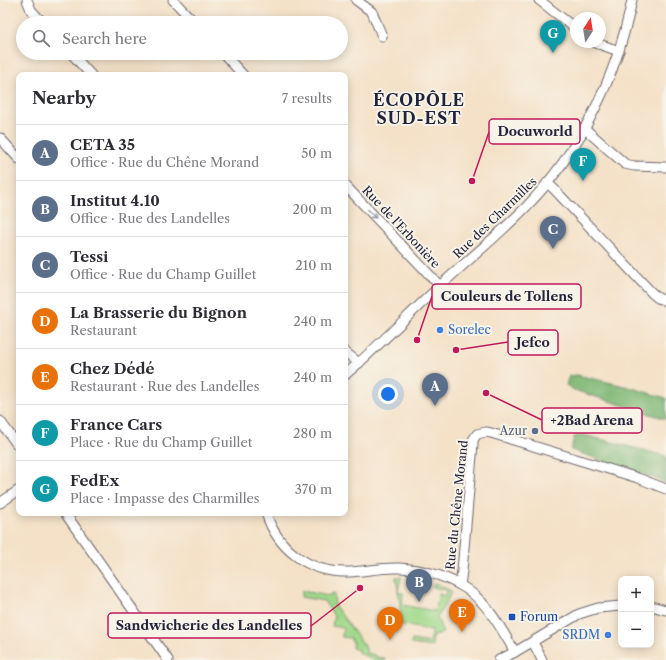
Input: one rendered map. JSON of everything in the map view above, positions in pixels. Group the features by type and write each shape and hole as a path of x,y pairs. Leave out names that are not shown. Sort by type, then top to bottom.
{"street":[{"path":"27,0 31,10 37,16"},
{"path":"174,0 189,16"},
{"path":"356,0 372,12 382,36"},
{"path":"539,0 570,24"},
{"name":"Rue des Charmilles","path":"348,372 505,227 547,183 584,128 603,91 619,50 632,0"},
{"path":"606,46 619,50"},
{"path":"77,60 88,72"},
{"path":"229,60 240,72"},
{"path":"584,128 625,164 634,166 666,167"},
{"path":"0,138 16,156"},
{"path":"547,183 652,293 658,298 666,301"},
{"name":"Rue de l'Erbonière","path":"348,188 440,286"},
{"path":"348,354 359,363"},
{"path":"0,421 16,443"},
{"name":"Rue du Chêne Morand","path":"460,585 473,440 477,434 486,432 491,433 638,478 666,489"},
{"path":"0,503 16,492"},
{"path":"67,516 168,660"},
{"path":"267,516 273,531 282,543 298,558 315,567 346,572 390,568 416,570 440,576 460,585 476,595 490,610 515,652"},
{"path":"499,660 533,642 579,614 598,608 618,606"},
{"path":"654,607 666,610"},
{"path":"533,642 542,660"}],"green space":[{"path":"577,375 629,387 666,398 666,419 574,390 566,385 569,376"},
{"path":"584,435 666,456 666,483 571,450 574,437"},
{"path":"396,577 401,577 398,592"},
{"path":"437,584 451,591 437,618 443,633 433,636 432,647 411,644 412,640 430,643 432,631 400,624 401,612 398,592 403,593 402,605 435,611 439,594 445,596 446,590 433,587 433,585"},
{"path":"302,591 328,596 331,596 332,593 334,593 335,606 366,648 366,653 375,655 376,657 385,658 384,660 374,660 352,648 353,642 351,641 351,638 342,637 343,628 332,626 334,616 324,601 301,597"}],"place":[{"name":"FedEx","path":"553,53"},
{"name":"Docuworld","path":"472,181"},
{"name":"France Cars","path":"583,181"},
{"name":"Tessi","path":"553,249"},
{"name":"Sorelec","path":"440,330"},
{"name":"Couleurs de Tollens","path":"417,340"},
{"name":"Jefco","path":"456,350"},
{"name":"+2Bad Arena","path":"486,393"},
{"name":"CETA 35","path":"435,406"},
{"name":"Azur","path":"535,431"},
{"name":"Sandwicherie des Landelles","path":"360,588"},
{"name":"Institut 4.10","path":"419,602"},
{"name":"Forum","path":"512,617"},
{"name":"Chez Dédé","path":"462,632"},
{"name":"SRDM","path":"608,635"},
{"name":"La Brasserie du Bignon","path":"390,640"}],"district":[{"name":"ÉCOPÔLE SUD-EST","path":"419,109"}]}
